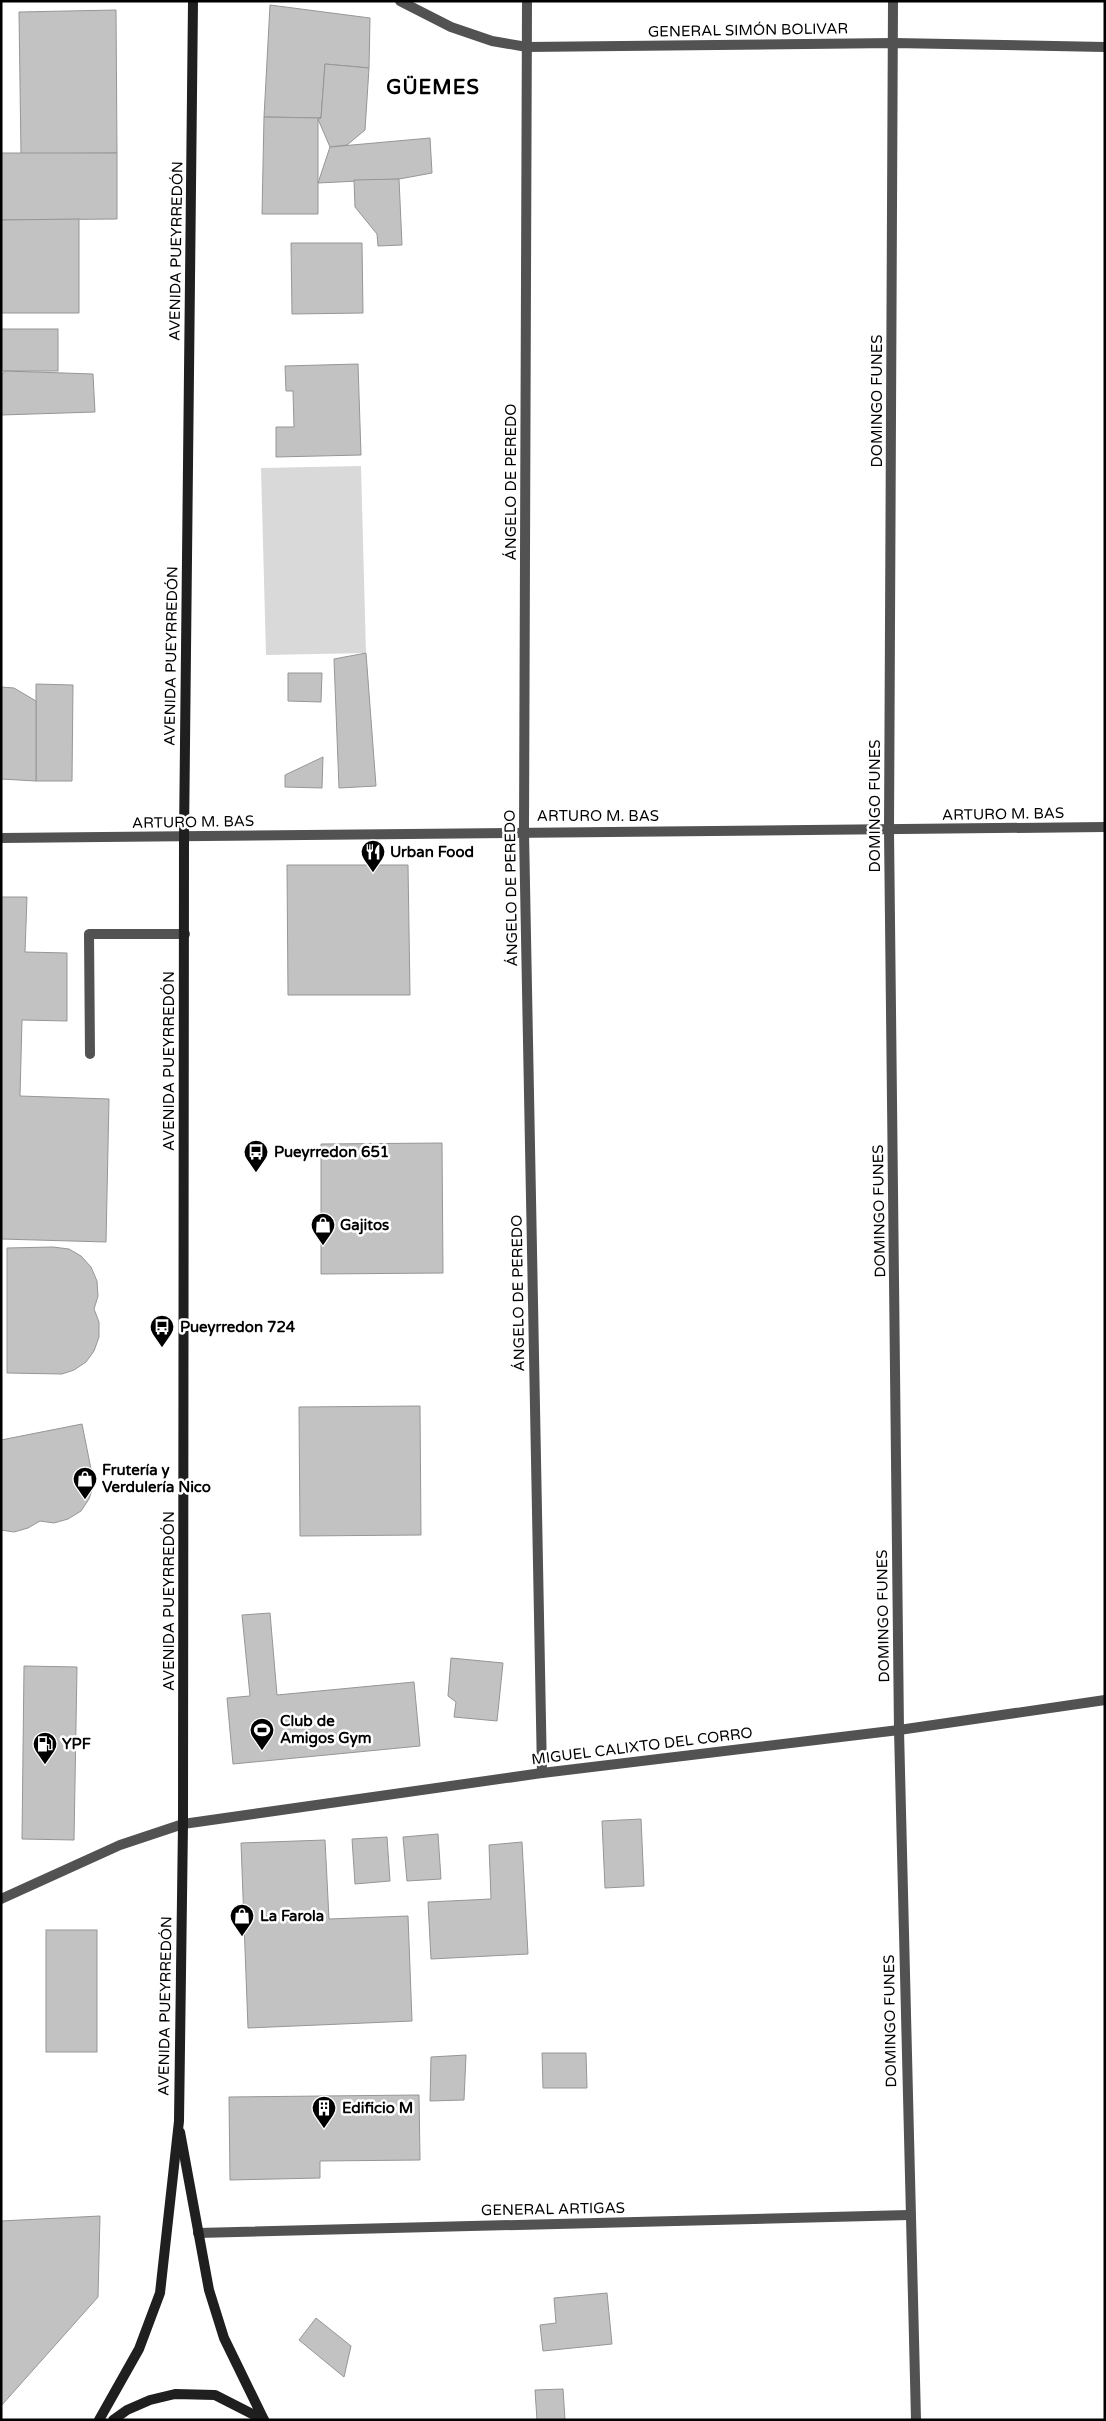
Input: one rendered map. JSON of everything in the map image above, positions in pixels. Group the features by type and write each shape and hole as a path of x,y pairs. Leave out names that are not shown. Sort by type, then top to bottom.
{"main road":[{"name":"AVENIDA PUEYRREDÓN","path":"99,2420 139,2349 160,2293 178,2121 183,1824 184,837 193,1"},
{"name":"AVENIDA PUEYRREDÓN","path":"178,2121 209,2290 224,2338 264,2420"},
{"name":"AVENIDA PUEYRREDÓN","path":"113,2420 127,2410 143,2403 175,2394 215,2395 264,2420"}],"street":[{"name":"GENERAL SIMÓN BOLIVAR","path":"400,1 451,26 492,42 527,47 894,43 1105,48"},
{"name":"ÁNGELO DE PEREDO","path":"527,1 524,832 542,1773"},
{"name":"DOMINGO FUNES","path":"893,1 889,831 899,1730 909,2216 916,2420"},
{"name":"ARTURO M. BAS","path":"1,838 524,832 889,831 1105,827"},
{"path":"90,1054 89,934 184,934"},
{"name":"MIGUEL CALIXTO DEL CORRO","path":"183,1824 542,1773 899,1730 1105,1700"},
{"path":"1,1900 120,1845 183,1824"},
{"name":"GENERAL ARTIGAS","path":"198,2232 909,2216"}],"shaded area":[{"path":"361,466 366,653 266,655 261,468"}],"building":[{"path":"270,5 370,18 369,68 325,64 321,118 264,117"},
{"path":"116,10 117,153 21,154 19,12"},
{"path":"325,64 369,68 365,130 347,145 330,147 318,119 321,118"},
{"path":"264,117 321,118 318,119 318,214 262,214"},
{"path":"430,138 432,173 399,179 318,183 330,147"},
{"path":"1,153 117,153 117,219 1,220"},
{"path":"399,179 402,245 378,246 377,234 355,207 354,180"},
{"path":"79,219 79,313 1,313 1,220"},
{"path":"291,243 362,243 363,313 292,314"},
{"path":"1,329 58,329 58,371 1,371"},
{"path":"358,364 361,455 276,457 276,427 294,427 293,391 286,391 285,366"},
{"path":"5,371 93,374 95,412 1,415 1,376"},
{"path":"366,653 376,786 339,788 334,659"},
{"path":"288,673 322,673 321,702 288,701"},
{"path":"36,684 73,685 72,781 36,781"},
{"path":"1,687 14,688 36,701 36,781 1,779"},
{"path":"323,757 322,788 285,787 285,775"},
{"path":"287,865 408,865 410,995 288,995"},
{"path":"1,897 27,897 25,952 67,953 67,1021 22,1020 20,1096 109,1099 106,1242 1,1239"},
{"path":"442,1143 443,1273 321,1274 321,1144"},
{"path":"53,1247 69,1249 81,1256 91,1267 97,1281 98,1296 94,1309 99,1322 99,1337 94,1351 86,1362 74,1370 62,1374 7,1373 7,1248"},
{"path":"420,1406 421,1535 300,1536 299,1407"},
{"path":"82,1424 94,1484 89,1499 81,1511 68,1519 54,1523 40,1521 28,1528 14,1532 1,1530 1,1440"},
{"path":"270,1613 277,1695 414,1682 420,1746 233,1764 227,1698 250,1696 242,1615"},
{"path":"451,1658 503,1663 497,1721 454,1717 456,1702 448,1696"},
{"path":"24,1666 77,1667 74,1840 22,1839"},
{"path":"641,1819 644,1886 605,1888 602,1821"},
{"path":"438,1834 441,1879 407,1881 403,1837"},
{"path":"387,1837 390,1881 355,1884 352,1839"},
{"path":"325,1840 329,1919 408,1916 412,2021 248,2028 241,1843"},
{"path":"522,1842 528,1954 431,1959 428,1902 491,1899 489,1845"},
{"path":"46,1930 97,1930 97,2052 46,2052"},
{"path":"542,2053 586,2053 587,2088 543,2088"},
{"path":"466,2055 464,2100 430,2101 431,2057"},
{"name":"Edificio M","path":"419,2095 420,2160 320,2161 320,2178 230,2180 229,2097"},
{"path":"100,2216 98,2297 1,2406 1,2221"},
{"path":"607,2293 612,2344 543,2351 540,2325 556,2323 554,2298"},
{"path":"316,2318 351,2346 344,2377 299,2340"},
{"path":"563,2389 565,2420 537,2420 535,2390"}],"place":[{"name":"Urban Food","path":"373,873"},
{"name":"Pueyrredon 651","path":"256,1173"},
{"name":"Gajitos","path":"323,1246"},
{"name":"Pueyrredon 724","path":"162,1348"},
{"name":"Frutería y Verdulería Nico","path":"85,1500"},
{"name":"Club de Amigos Gym","path":"262,1751"},
{"name":"YPF","path":"45,1765"},
{"name":"La Farola","path":"242,1937"},
{"name":"Edificio M","path":"324,2129"}],"district":[{"name":"GÜEMES","path":"433,88"}]}
